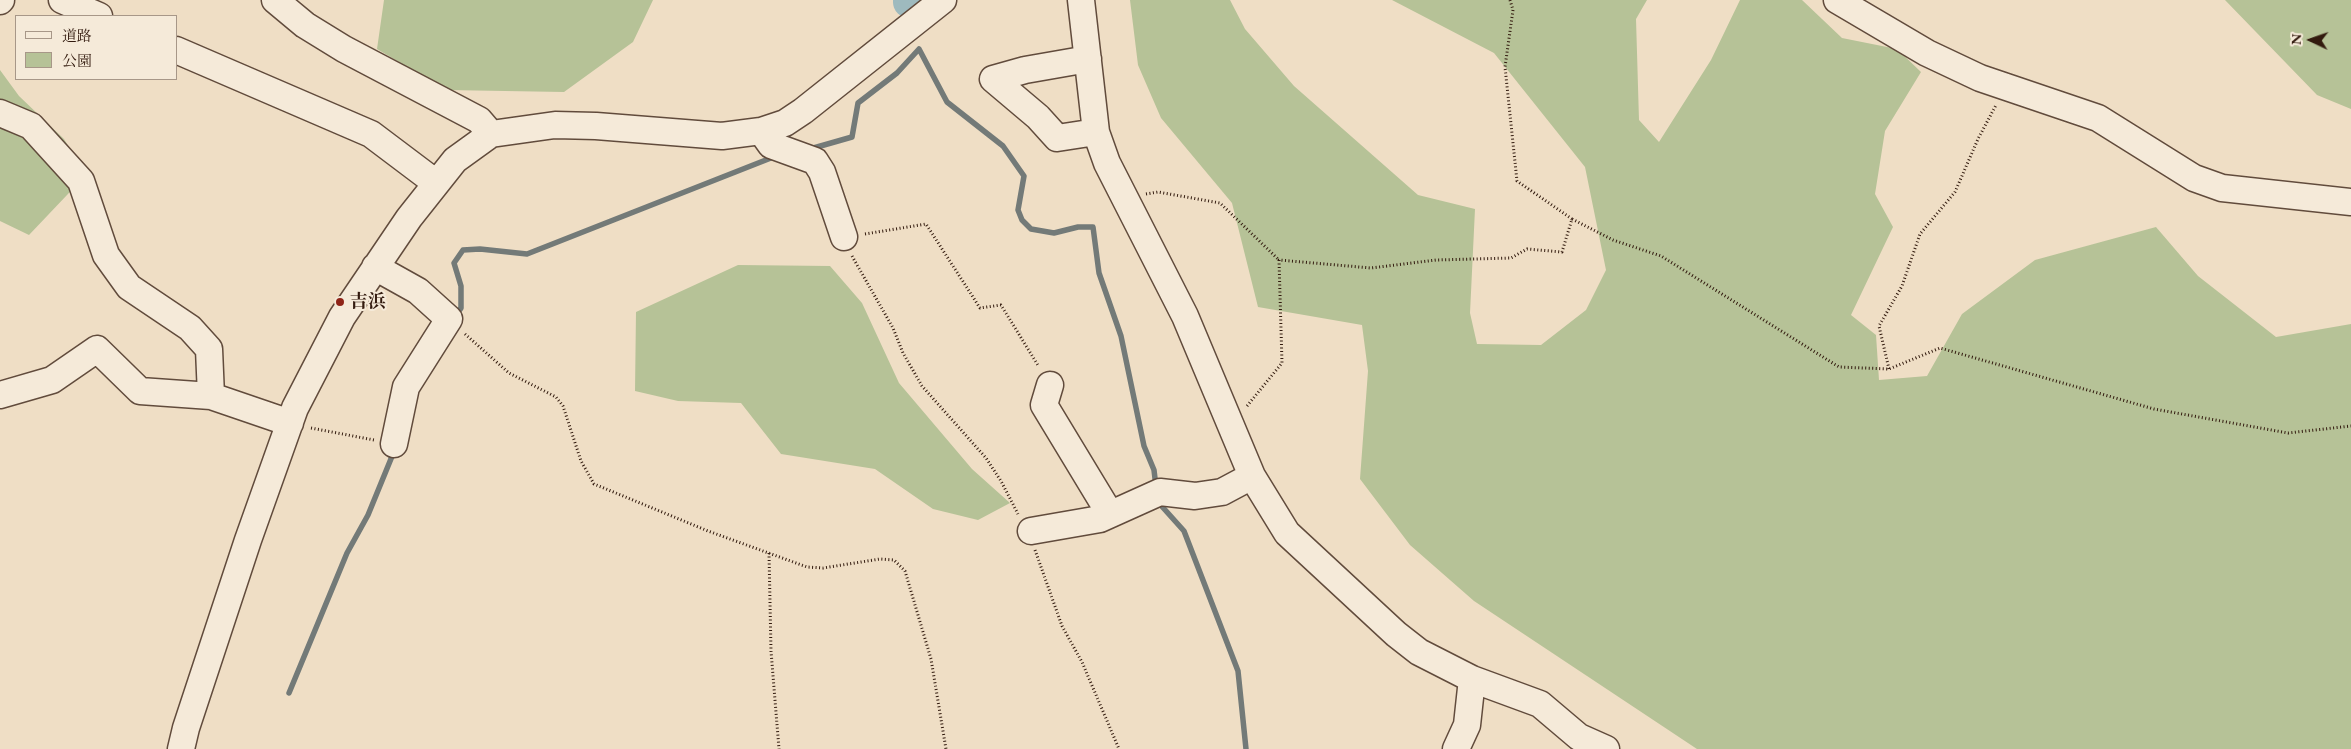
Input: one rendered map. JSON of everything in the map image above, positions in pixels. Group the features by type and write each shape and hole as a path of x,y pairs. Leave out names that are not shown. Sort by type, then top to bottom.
{"street":[{"path":"62,0 97,15"},
{"path":"275,0 305,25 344,50 479,120 490,134"},
{"path":"181,749 186,728 239,568 295,408 342,317 375,267 455,160 490,134 555,125 596,126 722,136 761,131 785,123 804,111 943,0"},
{"path":"1081,0 1096,132 1107,163 1185,316 1252,476 1287,532 1396,634 1419,652 1472,679 1540,704 1575,743 1606,749"},
{"path":"1836,0 1927,53 1980,78 2098,118 2194,178 2222,188 2300,198 2351,202"},
{"path":"178,51 371,134 436,183"},
{"path":"1088,59 1025,70 993,79 1038,117 1057,138 1096,132"},
{"path":"0,113 31,126 81,181 106,255 129,287 190,328 209,348 211,396"},
{"path":"761,131 771,145 815,161 822,172 844,237"},
{"path":"375,267 418,291 449,319 406,387 394,444"},
{"path":"0,395 52,380 97,349 140,391 211,396 290,423"},
{"path":"1050,385 1044,405 1110,514"},
{"path":"1031,531 1100,519 1160,492 1195,496 1222,492 1252,476"},
{"path":"1456,749 1467,725 1472,679"}],"path":[{"path":"1510,0 1513,10 1505,67 1517,181 1572,219 1613,240 1660,256 1839,367 1889,369 1940,348 2154,409 2288,433 2351,426"},
{"path":"1889,369 1878,326 1902,286 1920,234 1955,192 1978,139 2005,86"},
{"path":"1124,198 1158,192 1220,203 1279,260 1371,268 1436,260 1511,258 1527,249 1562,252 1572,219"},
{"path":"1050,385 1001,305 980,308 926,224 844,237 864,280 894,328 903,353 922,386 986,458 1001,481 1022,521 1031,531 1036,554 1062,626 1082,662 1119,749"},
{"path":"1231,426 1282,362 1279,260"},
{"path":"449,319 509,373 556,396 563,406 581,461 594,484 807,567 823,568 880,559 894,560 905,571 931,659 946,749"},
{"path":"290,423 394,444"},
{"path":"769,553 771,651 779,749"}],"green space":[{"path":"384,0 653,0 633,42 564,92 446,90 377,49"},
{"path":"1130,0 1230,0 1245,29 1294,86 1418,195 1475,209 1470,313 1477,344 1541,345 1586,310 1606,270 1585,167 1494,53 1392,0 1647,0 1636,19 1639,120 1659,142 1711,60 1740,0 1802,0 1842,38 1897,49 1921,72 1885,131 1875,194 1893,227 1851,315 1876,335 1879,380 1927,376 1962,314 2035,260 2156,227 2198,276 2276,337 2351,324 2351,749 1697,749 1474,601 1410,545 1360,479 1368,371 1362,325 1258,307 1232,203 1161,118 1138,65"},
{"path":"2225,0 2351,0 2351,109 2317,95"},
{"path":"0,70 19,96 64,139 86,175 29,235 0,221"},
{"path":"738,265 830,266 862,303 899,383 972,469 1010,503 978,520 933,509 875,469 781,454 741,403 678,401 635,391 636,312"}],"waterway":[{"path":"810,149 852,137 858,103 897,73 919,49 947,102 1003,146 1024,176 1018,210 1022,220 1031,229 1054,233 1078,227 1093,227 1099,273 1121,336 1144,446 1154,470 1156,487"},
{"path":"455,316 461,308 461,286 454,263 463,250 480,249 527,254 776,156"},
{"path":"289,693 347,553 368,515 395,449"},
{"path":"1158,502 1184,531 1238,671 1246,749"}],"place":[{"name":"吉浜","path":"340,302"}]}
